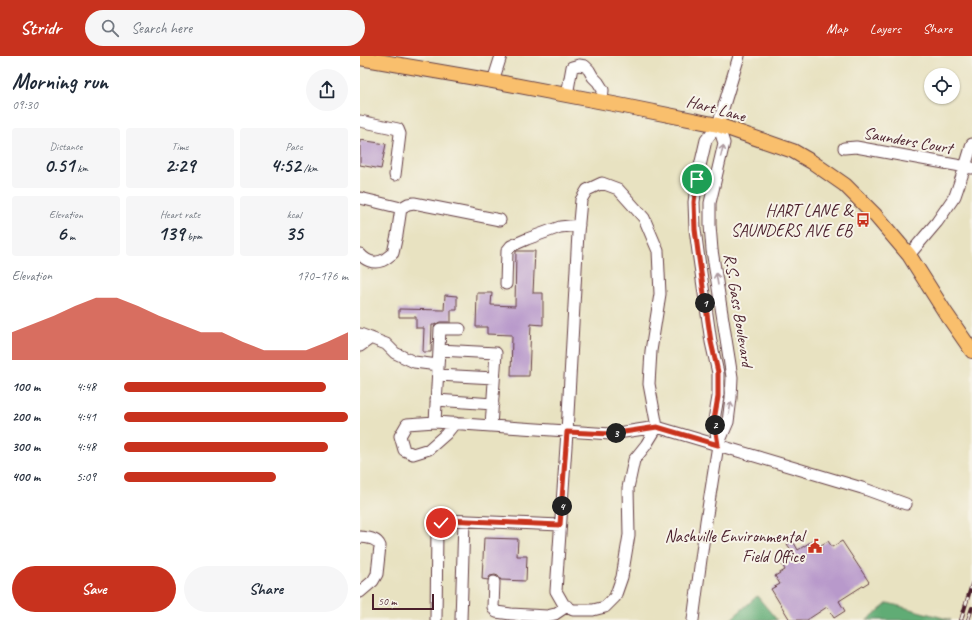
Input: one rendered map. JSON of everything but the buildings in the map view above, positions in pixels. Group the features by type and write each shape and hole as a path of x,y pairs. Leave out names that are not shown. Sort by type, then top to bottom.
{"main road":[{"name":"Hart Lane","path":"360,58 380,58 718,125 793,151 845,185 875,215 909,255 972,351"}],"street":[{"path":"493,81 501,56"},
{"path":"567,95 575,56"},
{"path":"718,125 739,56"},
{"path":"572,67 579,65 585,66 589,70 592,77 598,82 603,90 602,101"},
{"path":"360,121 398,129 400,134 395,175"},
{"name":"R.S. Gass Boulevard","path":"718,125 706,140 697,179 694,202 698,252 711,342 718,372 718,397 714,420 718,445"},
{"name":"R.S. Gass Boulevard","path":"693,620 718,445 728,422 731,398 732,377 712,250 710,225 710,203 724,143 718,125"},
{"path":"909,255 937,222 954,196 969,168 972,144"},
{"name":"Saunders Court","path":"844,148 856,147 969,168"},
{"path":"602,183 618,189 644,218 658,251 660,294 651,351 649,384 657,427 646,445 634,460 628,488 629,535 622,577 615,597 605,607 593,610 573,610 564,605 556,591 579,224 581,200 587,190 602,183"},
{"path":"360,198 401,208 408,204 414,203 500,220"},
{"path":"360,254 370,262 382,261 393,253 401,208"},
{"path":"506,284 507,251 511,246 560,227 579,224"},
{"path":"435,422 440,329 460,329"},
{"path":"360,334 386,344 395,353 414,362 438,365 438,363"},
{"path":"360,346 371,338"},
{"path":"439,350 496,353 491,426"},
{"path":"438,375 494,378"},
{"path":"436,400 493,404"},
{"path":"455,423 446,434 429,449 413,454 404,450 400,436 407,424 435,422 455,423 567,432 611,434 657,427 862,488 906,504"},
{"path":"436,620 437,529 441,523 446,520 560,525"},
{"path":"461,620 464,521"},
{"path":"360,537 371,538 380,546 377,574 373,581 360,592"},
{"path":"494,582 493,607 496,612 519,617 547,616 555,614 567,606"}],"green space":[{"path":"757,596 777,620 730,620"},
{"path":"888,603 951,620 867,620"}],"railway":[{"path":"961,620 972,584"},
{"path":"968,620 972,608"}],"place":[{"name":"HART LANE & SAUNDERS AVE EB","path":"863,220"},
{"name":"Nashville Environmental Field Office","path":"815,546"}],"route":[{"path":"441,523 446,520 560,525 567,432 611,434 657,427 718,445 714,420 718,397 718,372 711,342 695,229 694,202 697,179"}]}
